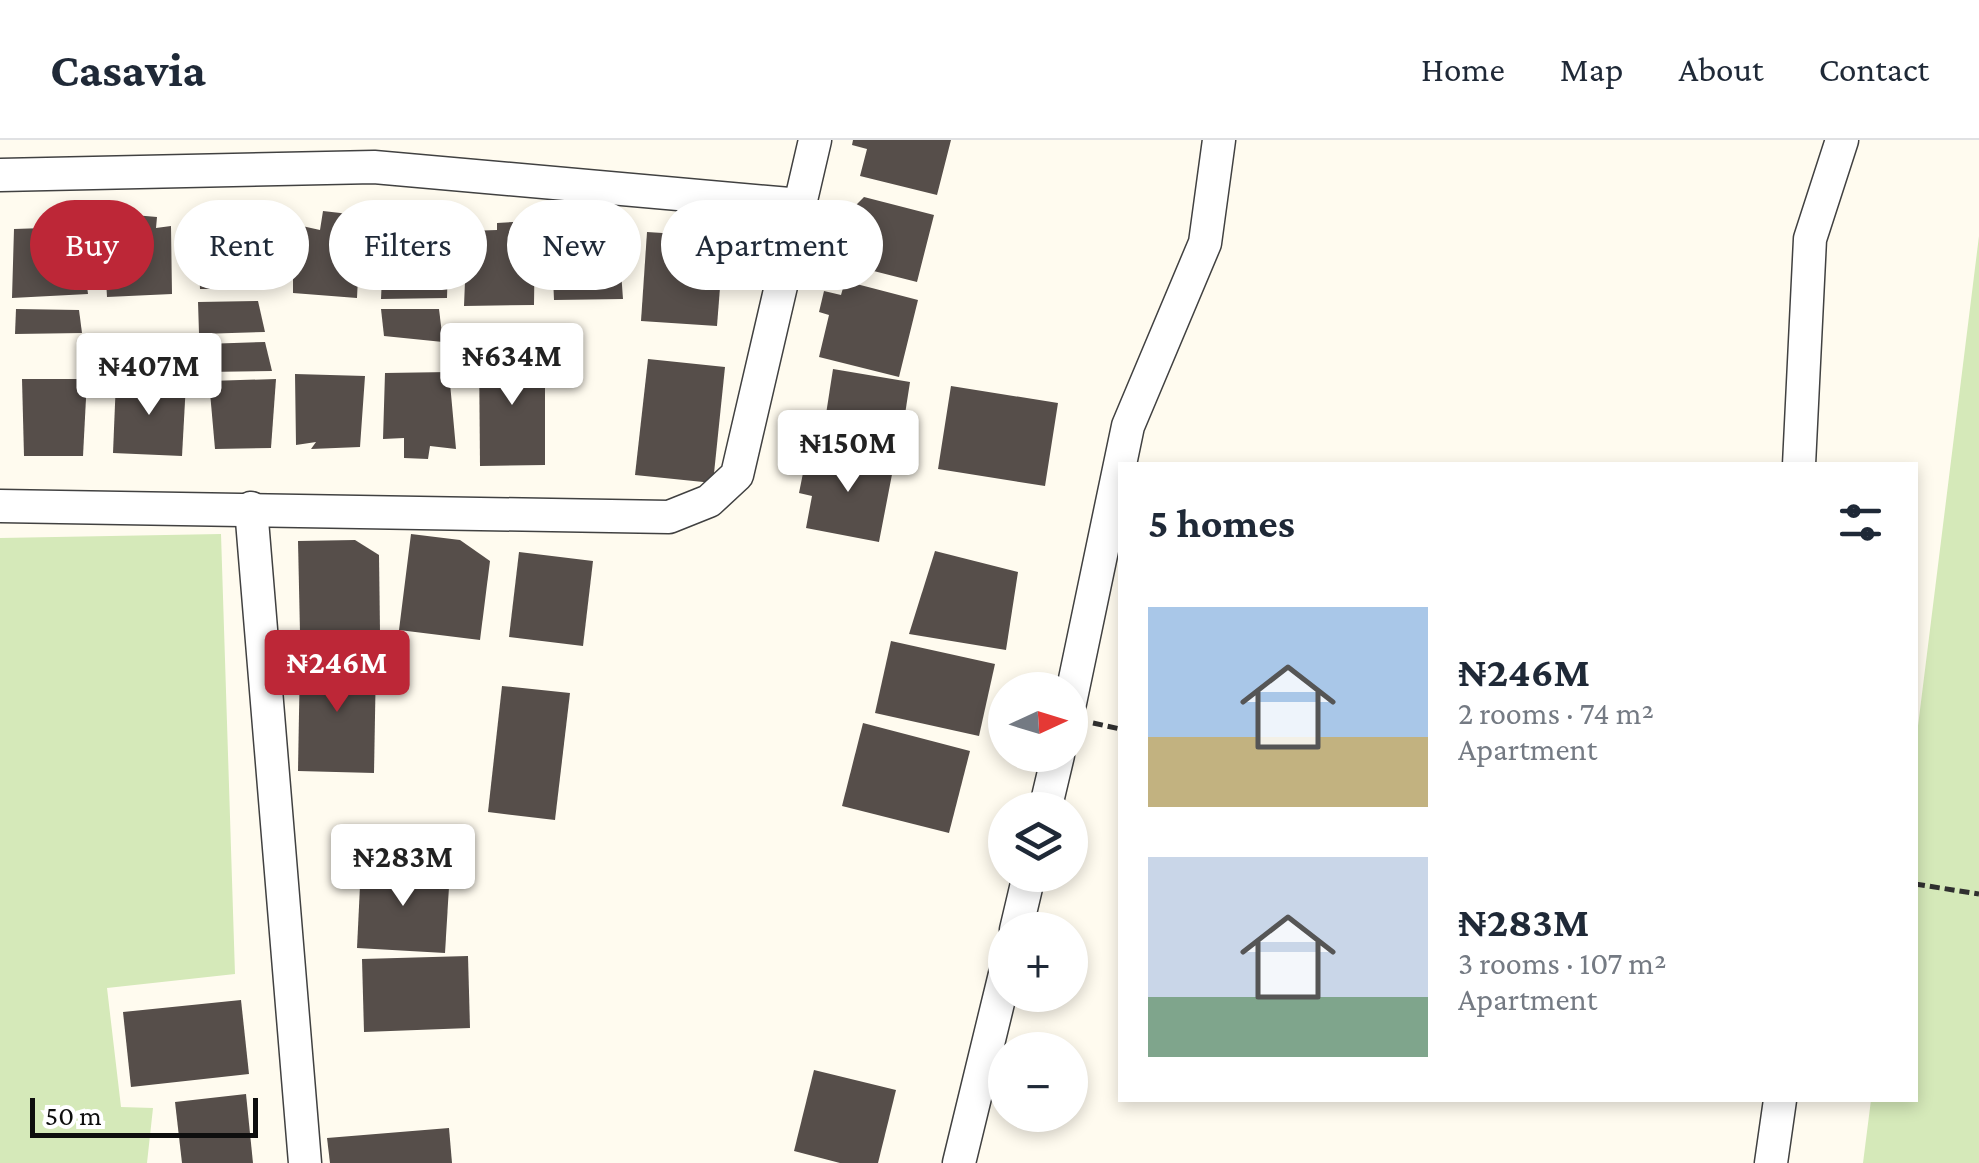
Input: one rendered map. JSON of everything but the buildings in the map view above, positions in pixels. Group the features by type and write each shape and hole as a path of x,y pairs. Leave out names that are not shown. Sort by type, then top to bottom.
{"street":[{"path":"802,200 815,140"},
{"path":"1120,462 1128,426 1205,243 1219,140"},
{"path":"1799,462 1810,240 1842,140"},
{"path":"0,175 374,168 743,200"},
{"path":"0,506 668,517 709,500 737,476 781,290"},
{"path":"1076,672 1118,474"},
{"path":"251,508 306,1163"},
{"path":"959,1163 996,1012"},
{"path":"1770,1163 1780,1102"}],"path":[{"path":"1918,884 1979,894"}],"green space":[{"path":"1979,236 1979,1163 1863,1163 1871,1102 1918,1102 1918,726"},
{"path":"221,534 235,974 107,988 121,1107 153,1108 147,1163 0,1163 0,538"}]}
